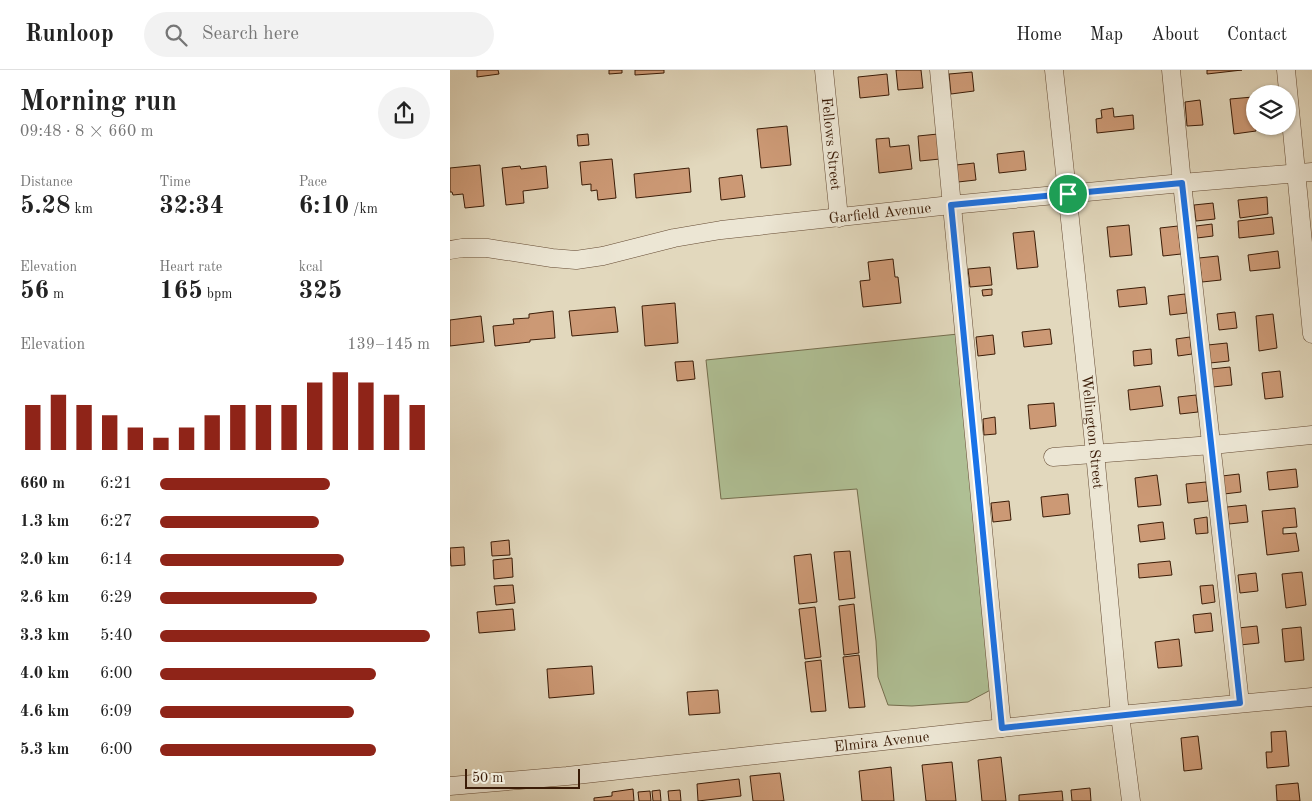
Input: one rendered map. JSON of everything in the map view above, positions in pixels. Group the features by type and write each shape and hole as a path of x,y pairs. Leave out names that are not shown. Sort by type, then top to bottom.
{"street":[{"name":"Fellows Street","path":"824,70 839,218"},
{"path":"939,70 1002,728"},
{"name":"Wellington Street","path":"1054,70 1130,798"},
{"path":"1171,70 1240,703"},
{"path":"1286,70 1304,173 1312,334"},
{"name":"Garfield Avenue","path":"450,250 487,248 576,260 603,256 674,238 721,230 951,205 1304,173"},
{"path":"1053,457 1212,445 1312,435"},
{"name":"Elmira Avenue","path":"450,786 1120,715 1312,697"}],"green space":[{"path":"958,334 998,686 968,702 912,706 888,705 878,677 876,641 857,489 721,499 706,360"}],"building":[{"path":"477,70 498,70 499,74 477,77"},
{"path":"609,70 622,70 622,73 609,74"},
{"path":"635,70 664,70 664,73 635,75"},
{"path":"896,70 921,70 923,88 898,90"},
{"path":"1207,70 1242,70 1207,74"},
{"path":"972,72 974,91 951,94 949,74"},
{"path":"887,74 889,95 860,98 858,77"},
{"path":"1246,98 1246,132 1234,134 1230,99"},
{"path":"1200,100 1203,125 1187,126 1185,102"},
{"path":"1113,108 1114,117 1133,115 1134,129 1097,133 1096,119 1102,118 1101,110"},
{"path":"787,126 791,165 761,168 757,129"},
{"path":"588,134 589,145 578,146 577,135"},
{"path":"938,134 940,159 920,161 918,136"},
{"path":"889,138 890,147 909,145 912,169 879,173 876,139"},
{"path":"1024,151 1026,170 999,173 997,154"},
{"path":"612,159 616,198 598,200 597,190 591,191 591,184 582,185 580,162"},
{"path":"974,163 976,180 958,182 956,165"},
{"path":"480,165 484,206 465,208 463,194 453,195 450,192 450,168"},
{"path":"520,166 521,169 546,166 548,188 523,191 524,203 506,205 502,168"},
{"path":"689,168 691,192 636,198 634,174"},
{"path":"742,175 745,197 721,200 719,178"},
{"path":"1267,197 1268,214 1240,218 1238,200"},
{"path":"1213,203 1215,219 1196,221 1194,205"},
{"path":"1272,217 1274,234 1239,238 1238,221"},
{"path":"1212,224 1213,236 1197,238 1196,226"},
{"path":"1129,225 1132,255 1110,257 1107,227"},
{"path":"1178,226 1181,254 1163,256 1160,228"},
{"path":"1034,231 1038,267 1017,269 1013,233"},
{"path":"1278,251 1280,268 1250,271 1248,255"},
{"path":"1218,256 1221,280 1202,282 1199,258"},
{"path":"893,259 895,277 898,277 901,303 863,307 860,281 870,280 868,262"},
{"path":"990,267 992,285 970,287 968,269"},
{"path":"1145,287 1147,304 1119,307 1117,290"},
{"path":"992,289 992,295 983,296 982,290"},
{"path":"1185,294 1187,313 1170,315 1168,296"},
{"path":"675,303 678,343 645,346 642,306"},
{"path":"615,307 618,332 572,336 569,311"},
{"path":"553,311 555,338 495,346 493,326 514,324 513,319 529,318 529,314"},
{"path":"1235,312 1237,328 1219,330 1217,314"},
{"path":"1273,314 1277,348 1259,351 1256,316"},
{"path":"481,316 484,342 450,346 450,320"},
{"path":"1050,329 1052,344 1024,347 1022,332"},
{"path":"993,335 995,354 978,356 976,337"},
{"path":"1190,337 1192,354 1178,356 1176,339"},
{"path":"1227,343 1229,361 1210,363 1208,345"},
{"path":"1151,349 1152,364 1134,366 1133,351"},
{"path":"693,361 695,379 677,381 675,362"},
{"path":"1230,367 1232,385 1213,387 1211,369"},
{"path":"1280,371 1283,397 1265,399 1262,373"},
{"path":"1160,386 1163,406 1130,410 1128,390"},
{"path":"1196,395 1198,412 1180,414 1178,397"},
{"path":"1054,403 1056,426 1030,429 1028,405"},
{"path":"995,417 996,434 984,435 983,419"},
{"path":"1296,469 1298,487 1269,490 1267,472"},
{"path":"1239,474 1241,492 1224,494 1222,476"},
{"path":"1157,475 1161,505 1138,507 1135,478"},
{"path":"1206,482 1208,501 1188,503 1186,484"},
{"path":"1068,494 1070,514 1043,517 1041,497"},
{"path":"1009,501 1011,520 993,522 991,503"},
{"path":"1246,505 1248,522 1229,524 1227,507"},
{"path":"1295,508 1297,527 1283,528 1283,534 1296,533 1299,551 1267,555 1262,511"},
{"path":"1207,517 1208,533 1196,534 1194,519"},
{"path":"1163,522 1165,539 1140,542 1138,525"},
{"path":"509,540 510,555 492,556 491,542"},
{"path":"464,547 465,565 451,566 450,548"},
{"path":"850,551 855,598 839,600 834,552"},
{"path":"811,554 817,602 799,604 794,556"},
{"path":"512,558 513,577 494,579 493,560"},
{"path":"1170,561 1172,575 1139,578 1138,564"},
{"path":"1302,572 1306,605 1286,608 1282,574"},
{"path":"1256,573 1258,591 1240,593 1238,575"},
{"path":"513,585 515,603 496,605 494,586"},
{"path":"1213,585 1215,602 1202,604 1200,586"},
{"path":"854,604 859,653 844,655 839,606"},
{"path":"815,607 821,657 805,659 799,609"},
{"path":"513,609 515,630 479,633 477,612"},
{"path":"1211,613 1213,631 1195,633 1193,615"},
{"path":"1257,626 1259,643 1240,645 1238,628"},
{"path":"1301,627 1304,660 1285,662 1282,629"},
{"path":"1179,639 1182,666 1158,668 1155,642"},
{"path":"859,655 865,707 849,708 843,657"},
{"path":"821,660 826,711 811,712 805,662"},
{"path":"592,666 594,694 549,698 547,669"},
{"path":"718,690 720,713 689,715 687,692"},
{"path":"1286,731 1289,766 1267,768 1266,752 1272,752 1271,732"},
{"path":"1198,736 1202,769 1184,771 1181,738"},
{"path":"1001,757 1006,801 982,801 978,760"},
{"path":"952,762 956,801 926,801 922,765"},
{"path":"891,767 894,801 862,801 859,771"},
{"path":"780,773 784,801 753,801 750,776"},
{"path":"739,779 741,796 698,801 697,784"},
{"path":"1298,783 1300,801 1277,801 1276,785"},
{"path":"1090,788 1091,801 1072,801 1071,790"},
{"path":"633,789 634,801 594,801 594,798 612,796 612,792"},
{"path":"660,790 661,801 653,801 652,791"},
{"path":"680,790 681,801 669,801 668,791"},
{"path":"650,791 651,801 639,801 638,792"},
{"path":"1062,791 1063,801 1019,801 1019,795"}],"route":[{"path":"1182,183 1240,703 1002,728 951,205 1068,194 1182,183"}]}
